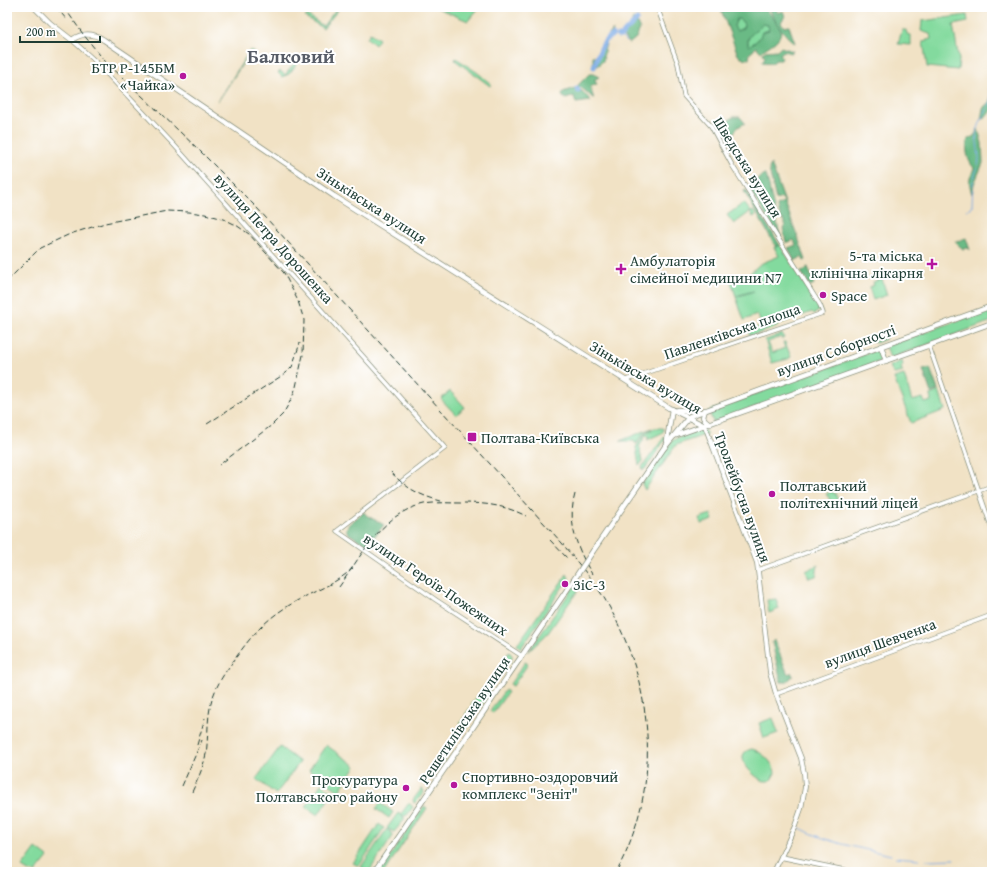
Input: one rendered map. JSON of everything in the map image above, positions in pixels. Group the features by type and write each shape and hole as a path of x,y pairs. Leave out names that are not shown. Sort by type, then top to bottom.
{"main road":[{"path":"34,7 50,23 72,40"},
{"name":"Зіньківська вулиця","path":"72,40 80,35 90,34 104,40 334,196 672,409 705,426"},
{"name":"вулиця Соборності","path":"688,417 881,346 992,308"},
{"name":"вулиця Соборності","path":"705,426 992,323"},
{"path":"881,346 886,361"},
{"path":"664,448 670,428 672,409 693,411 705,410 703,417 710,424"},
{"path":"664,448 688,417"},
{"path":"672,437 705,426"},
{"name":"Тролейбусна вулиця","path":"705,426 757,563 770,673 776,694 801,758 805,781 801,809 774,872"},
{"path":"670,428 680,428"},
{"name":"Решетилівська вулиця","path":"374,872 664,448"},
{"path":"781,857 853,872"}],"street":[{"name":"Шведська вулиця","path":"657,7 678,64 684,96 711,126 732,165 818,301 824,313"},
{"name":"вулиця Петра Дорошенка","path":"72,40 120,86 445,448 337,531"},
{"name":"Павленківська площа","path":"626,380 824,313"},
{"path":"929,346 992,529"},
{"path":"758,570 992,486"},
{"name":"вулиця Героїв-Пожежних","path":"337,531 436,600 522,656"},
{"name":"вулиця Шевченка","path":"776,694 992,615"}],"green space":[{"path":"435,7 476,7 478,9 468,21"},
{"path":"720,7 731,7 735,9 738,7 764,8 781,30 779,38 761,52 756,47 750,53 749,59 741,58 738,55","holes":["737,19 743,22 744,25 743,28 737,31 734,26","762,24 768,25 769,30 762,32 759,39 749,46 748,40 751,34 759,29"]},
{"path":"770,7 775,7 778,13 783,11 785,16 781,22 784,27 789,26 795,43 780,27 773,16"},
{"path":"337,8 338,10 323,28 305,17 307,15 323,26"},
{"path":"967,15 968,22 953,25 959,60 958,70 927,67 923,41 931,39 930,34 921,31 922,21"},
{"path":"633,19 637,20 640,29 636,38 628,43 623,36 620,36 623,31 628,31"},
{"path":"737,19 740,19 744,24 743,28 736,31 734,26"},
{"path":"762,24 768,25 769,30 762,32 757,40 749,46 749,38 759,29"},
{"path":"613,30 605,47 603,61 595,68 593,65 593,55 595,58"},
{"path":"902,30 906,30 907,34 911,35 911,45 898,44"},
{"path":"370,33 379,39 375,45 367,38"},
{"path":"781,47 793,51 791,53 783,51 780,55 782,57 781,60 776,60 772,63 762,62 765,57 763,53 765,51 778,50"},
{"path":"250,50 255,53 253,56 249,54 218,101"},
{"path":"300,56 302,57 289,74 282,77 278,73 280,71 285,75"},
{"path":"456,58 478,73 491,84 490,86 455,60"},
{"path":"589,74 599,77 594,80 597,84 590,87 594,99 583,89 577,86"},
{"path":"575,88 582,91 591,101 576,103 574,96 566,99 562,96 563,92"},
{"path":"989,89 992,89 992,111 981,120 983,108 989,102 991,97"},
{"path":"733,117 740,117 745,123 738,127 733,134 722,131 721,129 725,122"},
{"path":"978,129 982,143 983,163 974,184 972,195 969,181 974,168 968,158 967,146 968,139 974,136"},
{"path":"771,164 806,260 804,261 802,257 794,261 788,248 796,245 794,240 786,243 783,228 785,226 777,206 784,203 782,198 776,200 769,169"},
{"path":"762,175 765,175 767,178 781,240 749,189"},
{"path":"746,190 780,245 776,247 744,191"},
{"path":"744,203 751,212 753,211 756,215 753,217 750,212 734,224 727,215"},
{"path":"966,238 970,250 968,248 963,249 955,242"},
{"path":"780,245 819,308 819,311 814,314 812,312 779,324 777,327 750,336 748,331 762,326 757,315 744,320 736,297 754,291 736,296 731,282 748,275 760,264 779,256 774,247"},
{"path":"807,267 814,284 810,286 801,272 807,269"},
{"path":"882,279 887,295 873,300 869,287 874,285 873,282"},
{"path":"988,310 992,321 890,358 886,346"},
{"path":"782,334 784,338 782,339 781,337 768,342 772,353 785,348 783,342 785,342 791,357 772,363 765,340"},
{"path":"886,334 886,339 876,343 872,342 871,340"},
{"path":"877,350 881,361 713,422 709,411"},
{"path":"902,361 903,365 901,368 903,372 893,373 890,366"},
{"path":"930,368 938,390 931,393 923,370"},
{"path":"904,375 912,401 923,398 925,403 931,401 930,395 939,391 945,410 911,423 894,378"},
{"path":"450,391 465,407 456,415 441,399"},
{"path":"652,428 644,433 636,444 634,441 620,441"},
{"path":"654,428 663,428 664,430 662,433 647,440 649,437 646,435 639,447 641,449 642,462 639,466 636,447 645,434"},
{"path":"703,429 707,434 676,445 645,490 642,484 672,441"},
{"path":"667,435 667,437 643,470 642,467"},
{"path":"833,491 839,503 831,508 829,497 826,494"},
{"path":"364,512 366,515 384,525 368,544 365,544 348,533 346,529 349,524"},
{"path":"711,514 713,520 701,524 699,518"},
{"path":"818,565 816,576 809,578 806,571"},
{"path":"567,574 569,578 521,648 517,645"},
{"path":"575,585 579,589 548,633 528,652"},
{"path":"776,599 779,609 769,613 767,600"},
{"path":"774,640 787,672 789,674 791,672 793,676 786,682 781,682 772,642"},
{"path":"509,652 512,655 512,658 508,665 506,665 503,662"},
{"path":"525,662 528,664 513,686 510,684"},
{"path":"498,669 502,674 497,681 492,678"},
{"path":"484,687 491,691 478,710 471,705"},
{"path":"505,690 508,692 493,713 490,711"},
{"path":"471,707 477,711 466,729 460,724 464,717 469,721 471,719 465,715"},
{"path":"773,718 778,733 764,738 759,723"},
{"path":"326,745 356,766 339,791 309,770"},
{"path":"280,747 300,762 276,794 256,779"},
{"path":"752,749 763,755 773,766 775,773 771,780 761,780 746,766 743,756 746,752"},
{"path":"444,752 448,755 437,771 433,772 432,769"},
{"path":"321,784 333,792 318,815 306,807"},
{"path":"422,788 424,792 414,803 413,800"},
{"path":"380,803 393,812 389,818 376,809"},
{"path":"409,803 413,807 407,815 404,816 401,814"},
{"path":"424,806 427,808 384,872 379,872"},
{"path":"398,813 404,817 404,820 394,832 387,828"},
{"path":"379,824 384,828 359,866 353,863"},
{"path":"387,829 393,836 370,870 367,871 361,867"},
{"path":"36,848 48,857 36,872 30,872 22,867"}],"waterway":[{"path":"991,7 992,13"},
{"path":"629,28 637,20"},
{"path":"618,36 621,36 626,30"},
{"path":"594,67 603,44 613,35"},
{"path":"621,36 626,42"},
{"path":"991,76 991,85"},
{"path":"967,210 972,206 973,181 979,158 976,134 981,120 991,101 991,91"},
{"path":"798,827 809,833 832,841 891,855"},
{"path":"896,857 919,859"},
{"path":"926,860 954,859"}],"railway":[{"path":"56,7 67,20"},
{"path":"64,7 104,60 198,149 257,208 562,543 606,601 626,641 637,674 644,707 647,740 646,774 641,807 631,840 616,872"},
{"path":"7,281 40,248 70,234 105,223 167,211 189,212 224,219 249,234 284,273 298,301 304,320 303,355 296,387 283,414 272,425 219,465"},
{"path":"207,424 286,373 292,367 300,343"},
{"path":"391,472 402,483 414,491 441,501"},
{"path":"575,494 572,515 575,536 582,555 592,574"},
{"path":"339,587 374,537 396,516 409,509 424,504 433,503 478,503 510,509 526,516"},
{"path":"550,540 567,558"},
{"path":"192,792 202,769 206,754 211,702 229,666 245,645 266,622 283,609 339,579 353,568"},
{"path":"197,745 205,718"},
{"path":"182,786 202,740"}],"place":[{"name":"БТР Р-145БМ «Чайка»","path":"183,76"},
{"name":"5-та міська клінічна лікарня","path":"932,264"},
{"name":"Амбулаторія сімейної медицини N7","path":"621,269"},
{"name":"Space","path":"823,295"},
{"name":"Полтава-Київська","path":"472,437"},
{"name":"Полтавський політехнічний ліцей","path":"772,494"},
{"name":"ЗіС-3","path":"565,584"},
{"name":"Спортивно-оздоровчий комплекс \"Зеніт\"","path":"454,785"},
{"name":"Прокуратура Полтавського району","path":"406,788"}],"district":[{"name":"Балковий","path":"291,56"}]}
